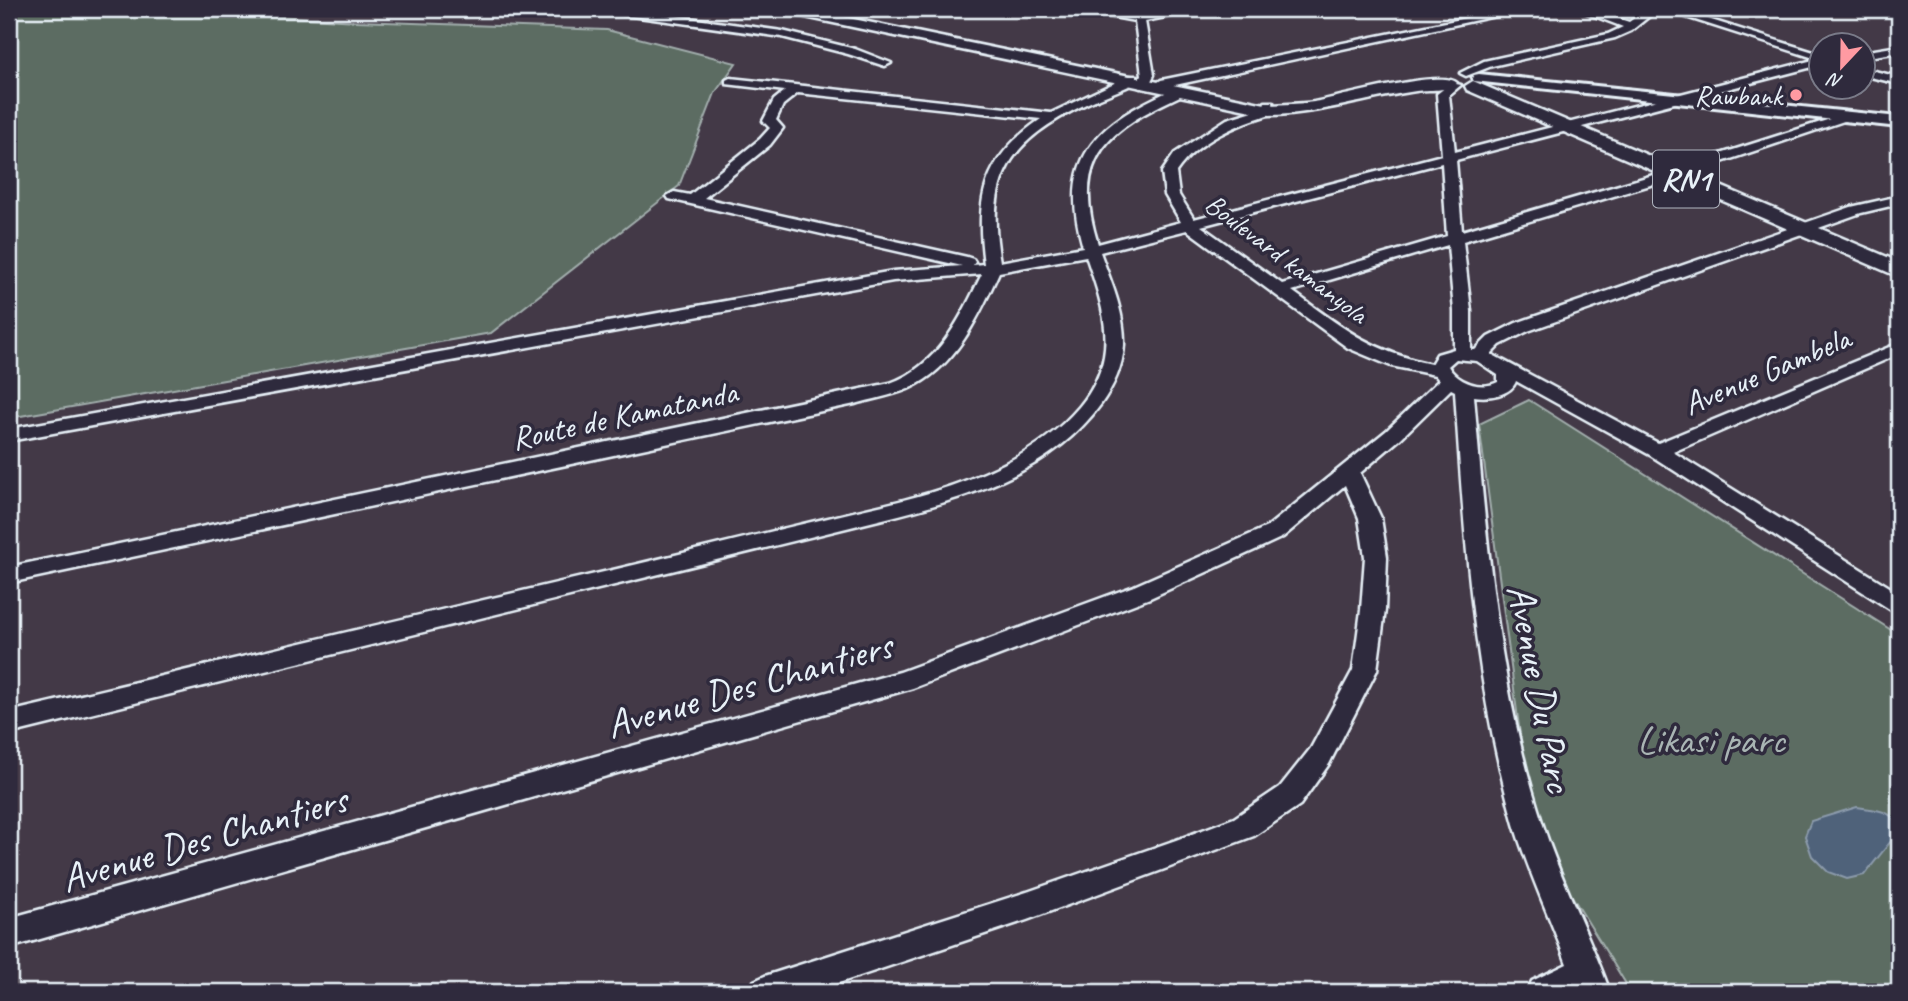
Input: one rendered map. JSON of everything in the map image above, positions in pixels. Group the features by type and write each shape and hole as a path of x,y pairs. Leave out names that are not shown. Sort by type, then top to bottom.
{"highway":[{"name":"RN1","path":"786,9 1276,108 1415,84 1464,81 1897,265"},
{"name":"RN1","path":"806,9 1148,83"}],"main road":[{"path":"1464,81 1680,97 1899,122"}],"street":[{"path":"603,9 742,27 852,51 885,63"},
{"path":"1075,9 1138,14 1202,9"},
{"path":"993,268 989,247 988,192 1003,157 1022,137 1076,104 1148,83 1523,9"},
{"path":"1581,9 1630,26"},
{"path":"1653,9 1630,26 1603,39 1488,63 1443,94 1451,159 1454,237 1463,309 1479,358 1657,451 1899,604"},
{"path":"1666,9 1806,52"},
{"path":"9,723 459,613 686,562 943,496 995,479 1032,457 1062,435 1091,404 1108,378 1115,351 1115,334 1104,282 1091,250 1079,206 1082,169 1087,159 1113,131 1134,115 1148,83 1138,14"},
{"path":"1876,53 1899,49"},
{"path":"9,435 893,276 1032,263 1451,159 1806,66"},
{"path":"1876,75 1899,81"},
{"path":"730,82 1053,117"},
{"path":"694,199 765,142 777,128 769,121 774,109 794,90"},
{"name":"Boulevard kamanyola","path":"1276,108 1231,122 1180,156 1169,172 1172,195 1190,225 1354,344 1397,362 1485,391 1502,388 1508,379 1507,374 1479,358"},
{"path":"1279,290 1677,172 1850,117"},
{"path":"674,196 993,268"},
{"path":"1479,358 1494,341 1522,327 1856,209 1899,201"},
{"name":"Route de Kamatanda","path":"9,575 842,400 902,385 933,366 953,343 993,268"},
{"name":"Avenue Gambela","path":"1657,451 1899,348"},
{"name":"Avenue Des Chantiers","path":"9,933 904,681 1142,592 1275,532 1393,435 1451,379 1439,366 1443,359 1479,358"},
{"name":"Avenue Du Parc","path":"1451,379 1499,698 1529,827 1589,982"},
{"path":"765,992 1027,906 1176,853 1244,827 1290,796 1321,756 1349,707 1365,670 1377,557 1370,518 1349,471"},
{"path":"1543,992 1589,982"}],"green space":[{"path":"9,9 168,9 357,21 607,30 736,63 715,93 679,186 491,333 9,418"},
{"name":"Likasi parc","path":"1529,400 1899,635 1899,992 1631,992 1533,833 1479,424"}],"water":[{"path":"1857,807 1884,812 1894,818 1899,831 1864,875 1847,879 1828,872 1812,856 1805,836 1811,821"}],"place":[{"name":"Rawbank","path":"1796,95"}]}
